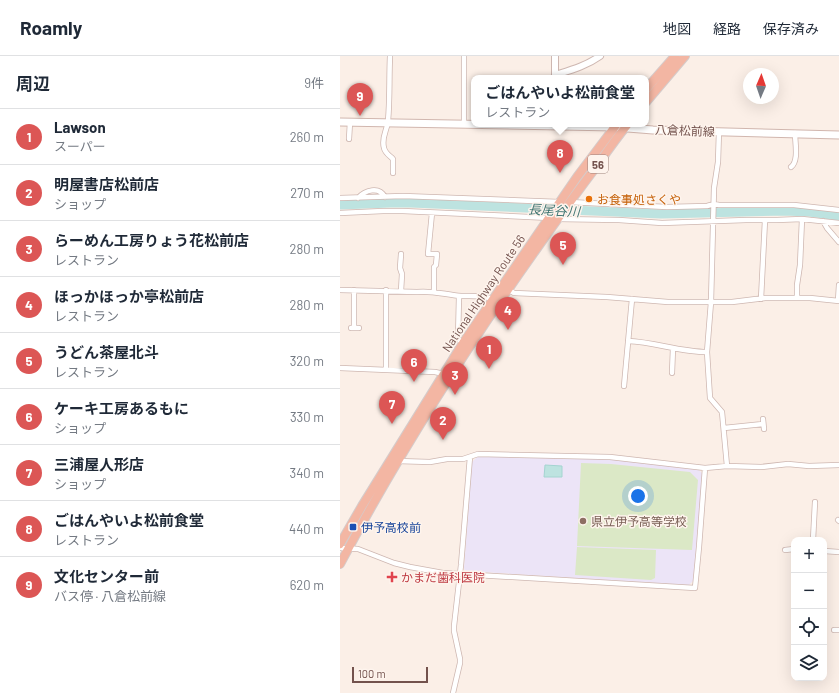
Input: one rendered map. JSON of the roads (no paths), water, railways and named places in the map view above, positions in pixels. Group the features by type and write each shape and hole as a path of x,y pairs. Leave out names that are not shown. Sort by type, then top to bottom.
{"highway":[{"path":"649,85 675,56"},
{"path":"649,98 685,56"},
{"name":"National Highway Route 56","path":"553,218 559,203 577,177 620,127"},
{"name":"National Highway Route 56","path":"340,564 344,548 447,375 553,218 569,203 620,127"},
{"name":"National Highway Route 56","path":"447,375 463,343 493,299 505,287"},
{"name":"National Highway Route 56","path":"340,544 362,506 395,460"}],"main road":[{"name":"八倉松前線","path":"340,122 471,124"},
{"name":"八倉松前線","path":"629,127 653,130 839,135"},
{"path":"648,127 653,130"}],"street":[{"path":"390,56 388,123 383,137 383,142 384,150 394,159 393,173"},
{"path":"464,56 464,124"},
{"path":"555,56 555,75"},
{"path":"558,75 578,68 600,56"},
{"path":"349,139 350,122"},
{"path":"718,131 718,162 714,188 711,302 707,352 710,398 722,412 728,466"},
{"path":"791,167 794,165 796,160 795,133"},
{"path":"340,198 404,196 667,207 794,204 839,210"},
{"path":"340,213 383,211 662,223 714,220 802,219 839,223"},
{"path":"432,213 428,254 437,254 436,265 434,266 434,292"},
{"path":"797,298 802,219"},
{"path":"761,299 765,220"},
{"path":"823,221 826,228 839,242"},
{"path":"401,254 401,291"},
{"path":"505,287 514,293 668,302 732,302 761,299 797,298 838,301 839,285"},
{"path":"340,290 434,292 459,296 487,297 493,299"},
{"path":"354,290 355,328"},
{"path":"386,290 386,370"},
{"path":"459,296 458,339 463,343"},
{"path":"624,386 632,299"},
{"path":"628,341 707,352"},
{"path":"672,373 673,348"},
{"path":"340,368 435,372 447,375"},
{"path":"724,428 763,424"},
{"path":"395,460 430,462 448,459 463,459 478,454 610,457 705,468 728,466 761,467 788,464 809,466 839,465"},
{"path":"453,693 460,663 454,632 470,457"},
{"path":"344,548 358,549 394,563 443,573 695,588 705,468"},
{"path":"813,537 815,502"},
{"path":"785,550 791,549"},
{"path":"827,551 839,552"}],"water":[{"path":"545,465 562,466 562,477 544,477"}],"waterway":[{"name":"長尾谷川","path":"340,205 411,203 661,214 785,211 809,212 839,216"}],"place":[{"name":"文化センター前","path":"360,116"},
{"name":"ごはんやいよ松前食堂","path":"560,173"},
{"name":"お食事処さくや","path":"589,199"},
{"name":"うどん茶屋北斗","path":"563,265"},
{"name":"ほっかほっか亭松前店","path":"508,330"},
{"name":"Lawson","path":"489,369"},
{"name":"ケーキ工房あるもに","path":"414,382"},
{"name":"らーめん工房りょう花松前店","path":"455,395"},
{"name":"三浦屋人形店","path":"392,424"},
{"name":"明屋書店松前店","path":"443,440"},
{"name":"県立伊予高等学校","path":"583,521"},
{"name":"伊予高校前","path":"353,527"},
{"name":"かまだ歯科医院","path":"392,577"}]}
